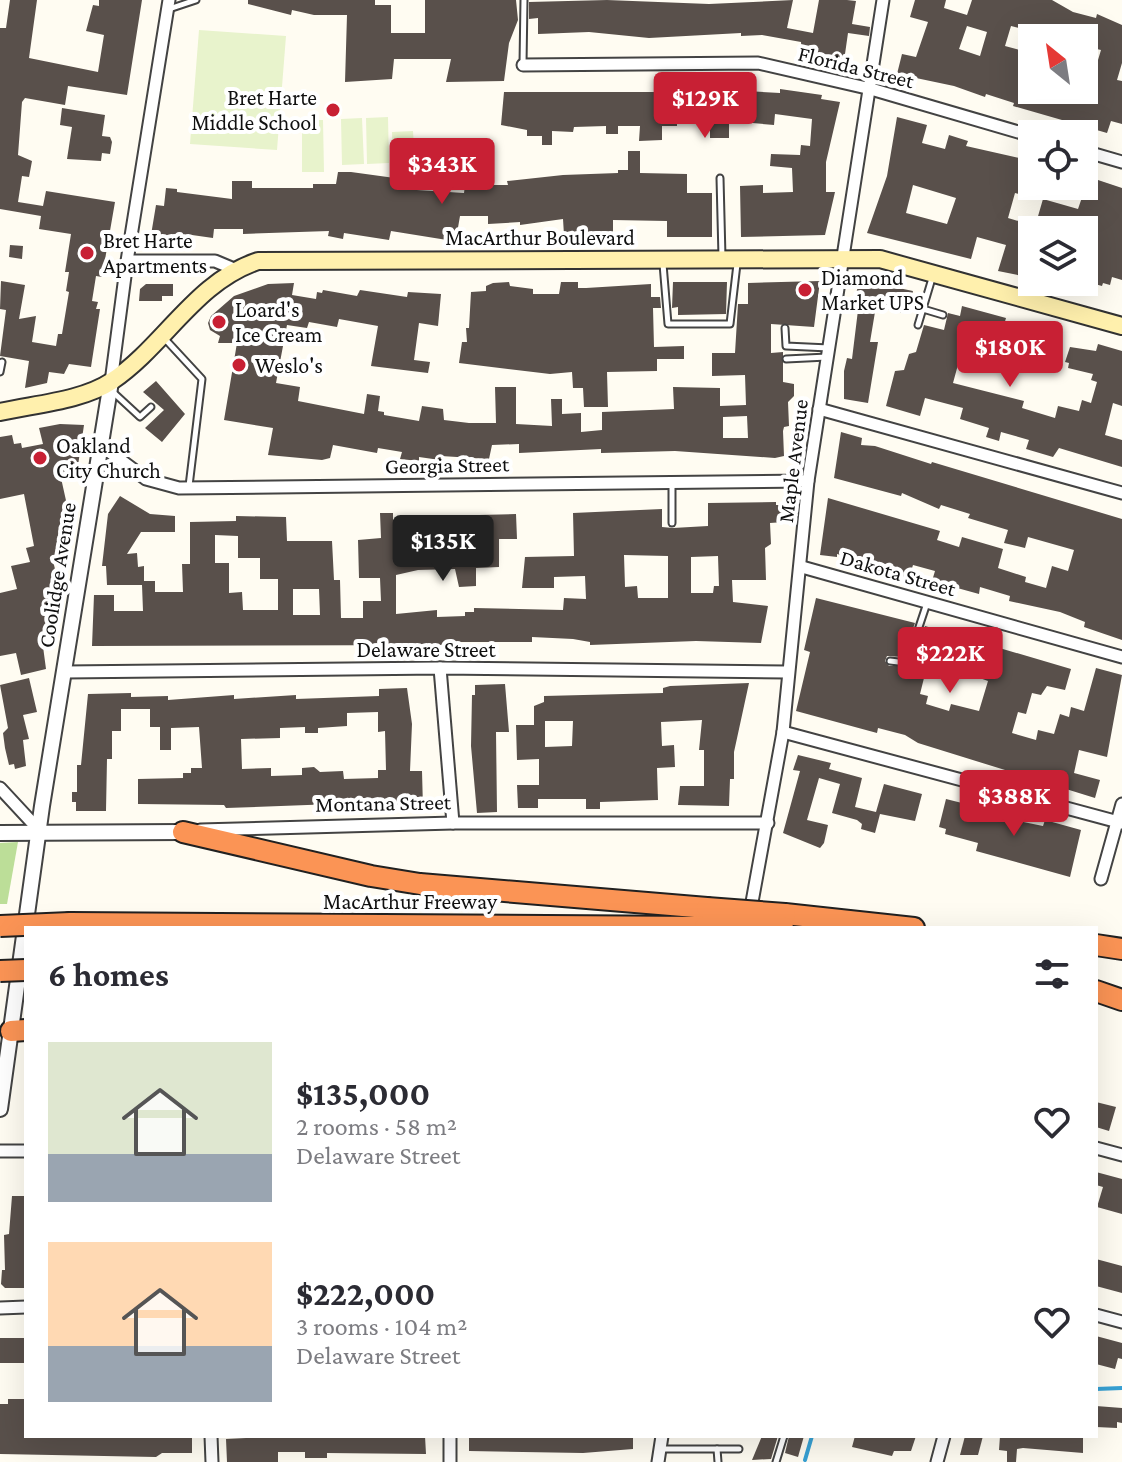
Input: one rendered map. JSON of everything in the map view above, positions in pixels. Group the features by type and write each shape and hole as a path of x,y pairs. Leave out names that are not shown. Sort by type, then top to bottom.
{"highway":[{"path":"183,832 371,876 420,884 706,917 882,926"},
{"name":"MacArthur Freeway","path":"0,926 706,917"},
{"path":"784,920 811,926"},
{"path":"1098,945 1122,948"},
{"path":"0,971 24,970"},
{"path":"1098,991 1122,994"},
{"path":"1098,992 1122,1000"}],"main road":[{"name":"MacArthur Boulevard","path":"0,412 111,386 211,286 234,269 258,261 880,259 1122,326"}],"street":[{"name":"Maple Avenue","path":"747,926 783,732 786,672 802,567 808,481 846,258 883,0"},
{"name":"Coolidge Avenue","path":"26,926 168,5"},
{"name":"Florida Street","path":"523,65 758,63 871,89 1018,132"},
{"path":"1098,155 1122,162"},
{"path":"127,261 215,261 234,269"},
{"path":"819,409 1122,493"},
{"name":"Georgia Street","path":"99,444 146,479 189,488 808,481"},
{"name":"Dakota Street","path":"802,567 1122,657"},
{"path":"440,668 453,823"},
{"name":"Delaware Street","path":"65,672 440,668 786,672"},
{"path":"783,732 1120,822"},
{"path":"0,788 39,830"},
{"path":"1101,879 1120,822 1122,804"},
{"name":"Montana Street","path":"0,833 39,830 183,832 226,827 453,823 768,823"},
{"name":"Coolidge Avenue","path":"0,1109 24,942"},
{"path":"1098,1149 1122,1155"},
{"path":"0,1151 24,1151"},
{"path":"0,1308 24,1307"},
{"path":"1098,1316 1122,1322"},
{"path":"211,1438 212,1462"},
{"path":"450,1438 450,1462"},
{"path":"937,1462 943,1438"}],"lane":[{"path":"168,5 196,0"},
{"path":"523,65 524,0"},
{"path":"662,259 668,324 730,324 730,258 720,178"},
{"path":"918,325 933,274"},
{"path":"923,309 943,315"},
{"path":"785,328 786,346 829,352"},
{"path":"162,336 202,379 189,488"},
{"path":"786,359 829,352"},
{"path":"0,372 2,362"},
{"path":"111,386 140,417 151,407"},
{"path":"672,483 672,523"},
{"path":"890,661 907,663 927,602"},
{"path":"776,1462 783,1438"},
{"path":"717,1449 718,1462"},
{"path":"659,1456 739,1449"}],"green space":[{"path":"199,30 286,36 277,150 190,144"},
{"path":"388,117 389,163 367,164 366,118"},
{"path":"362,118 364,164 342,165 341,119"},
{"path":"302,120 323,120 324,172 302,172"},
{"path":"413,131 415,161 393,162 392,132"},
{"path":"18,842 7,904 0,904 0,843"}],"building":[{"path":"10,0 37,0 29,58 98,72 104,35 86,31 93,5 99,6 99,0 142,0 127,95 68,86 65,105 25,98 22,102 18,155 32,161 29,177 22,176 18,202 43,206 46,191 115,202 102,277 96,276 92,301 98,302 96,309 100,309 91,367 69,364 64,374 49,372 47,383 25,388 29,361 0,356 6,310 0,309 1,281 25,285 19,319 36,316 32,342 56,346 58,334 62,334 69,292 66,291 69,272 65,272 71,234 39,229 41,216 0,209 0,28 6,28"},
{"path":"248,0 375,0 375,5 391,5 391,33 425,33 425,0 516,0 518,20 509,43 504,81 446,82 451,59 394,59 392,79 345,82 347,15 314,15 292,10 291,15 248,4"},
{"path":"607,0 709,4 793,0 787,28 813,33 819,0 856,1 852,24 870,27 869,36 848,33 844,61 837,61 802,55 801,42 762,35 741,36 741,33 649,38 589,32 538,34 538,18 529,19 529,2"},
{"path":"915,0 946,0 944,8 967,15 972,0 1052,0 1073,12 1096,18 1097,14 1122,25 1122,63 1117,80 1122,81 1122,124 1111,121 1107,133 1098,130 1098,120 1062,120 1013,106 1014,103 986,94 985,97 954,86 897,74 902,54 916,57 928,22 910,17","holes":["967,26 987,32 980,56 959,49"]},
{"path":"710,89 780,93 780,89 822,95 821,99 840,102 826,162 826,192 835,192 825,235 741,237 740,186 763,185 763,193 793,192 792,168 770,166 771,154 800,155 801,145 810,146 812,119 775,114 774,125 729,121 729,138 710,138 710,120 677,121 677,126 662,126 662,140 639,141 640,126 618,126 618,134 606,134 606,126 574,127 573,132 552,131 552,145 542,145 542,136 527,136 527,130 501,125 504,92 685,92"},
{"path":"62,108 105,115 102,136 110,137 110,154 102,153 101,161 67,159 72,127 60,125"},
{"path":"897,117 927,125 922,143 945,149 949,135 968,141 966,146 1018,158 1018,194 1015,193 1008,218 1018,221 1018,275 998,271 1006,245 977,237 971,259 867,233 887,176","holes":["913,185 956,198 947,224 906,213"]},
{"path":"628,151 640,151 640,173 687,174 687,193 712,193 712,237 667,237 667,221 613,220 613,235 564,235 563,219 520,225 520,222 488,224 488,216 460,216 456,239 447,240 391,231 389,240 344,233 343,239 328,236 329,231 243,234 243,229 214,229 213,238 192,235 191,241 151,235 156,205 164,206 166,188 232,199 232,181 252,181 252,188 313,188 313,184 336,184 338,172 351,172 402,179 401,189 464,193 465,185 508,185 507,181 618,173 618,170 628,170"},
{"path":"1098,180 1122,188 1122,280 1112,277 1110,285 1098,285 1098,216 1038,216 1043,200 1078,209 1081,200 1098,200"},
{"path":"10,245 23,246 22,259 9,257"},
{"path":"860,280 913,291 906,314 876,306 870,342 878,342 868,403 844,399 844,371 847,358 852,359 859,302 854,300"},
{"path":"820,281 814,327 771,324 771,353 783,352 783,382 794,384 794,396 788,402 789,426 784,427 783,431 784,456 775,458 675,451 601,453 601,449 519,453 519,444 492,445 489,459 441,456 440,460 419,457 419,461 400,459 402,452 378,448 377,453 333,445 330,458 322,460 268,455 273,428 224,420 237,343 218,343 220,336 210,330 208,323 211,316 234,296 268,284 294,283 292,295 316,299 317,292 322,293 323,290 357,296 360,290 407,297 408,292 441,294 438,326 419,323 414,360 430,362 428,373 371,366 378,326 339,319 337,327 309,322 307,328 287,325 276,383 300,387 298,401 364,414 367,394 380,396 378,411 384,412 384,415 419,421 422,406 443,409 444,420 496,423 495,387 516,387 516,424 552,426 551,399 562,399 562,414 581,413 581,432 602,430 602,412 674,409 673,387 720,388 720,406 746,405 745,375 712,376 712,353 735,353 738,304 748,304 748,283","holes":["747,416 748,438 723,438 723,417"]},
{"path":"509,282 510,286 533,289 533,294 559,294 561,282 578,282 578,288 651,284 651,297 660,297 661,308 653,308 654,347 684,346 684,359 657,359 657,371 607,372 608,407 584,407 583,388 573,388 572,372 550,374 459,363 462,342 467,342 471,292 486,291 486,286 493,283"},
{"path":"673,282 727,282 726,314 678,315 678,307 672,308"},
{"path":"146,284 173,284 173,296 162,296 162,301 139,301 140,289"},
{"path":"962,306 1006,318 991,370 959,361 953,383 1024,401 1022,408 1055,418 1058,406 1079,411 1082,400 1091,403 1097,382 1091,380 1093,374 1068,368 1069,363 1065,362 1070,347 1096,351 1098,344 1122,351 1122,406 1113,403 1105,435 1122,440 1122,467 1059,448 1053,457 1026,449 1029,440 1001,432 999,441 986,437 989,428 960,419 963,408 925,398 920,416 886,406 895,371 904,370 909,354 916,352 924,325 944,330 948,313 960,316"},
{"path":"156,381 185,414 162,442 145,428 164,410 143,392"},
{"path":"60,424 84,425 76,479 61,478 67,505 62,511 65,527 58,534 64,559 53,561 59,585 51,587 56,608 48,613 52,633 42,639 46,669 21,675 16,653 0,656 0,593 17,589 11,566 30,562 26,548 34,546 24,494 0,499 0,437 12,435 14,444 21,443 22,448 43,444 39,428"},
{"path":"841,432 862,438 861,445 932,462 1122,519 1122,640 1084,627 1085,622 1060,612 1009,601 1010,596 980,587 979,594 932,581 935,571 913,565 908,581 877,572 862,561 837,554 837,557 820,555 828,498 940,531 937,540 959,547 962,537 1003,549 998,568 1026,577 1025,582 1046,588 1052,566 1068,571 1074,550 1028,537 1025,548 1004,543 1008,530 968,518 970,514 941,505 939,509 902,493 901,496 834,478"},
{"path":"120,496 150,514 175,516 175,532 141,532 127,554 137,553 138,567 144,566 144,581 155,581 155,592 183,592 182,564 190,564 190,522 236,521 236,516 286,517 287,541 332,541 334,580 340,580 341,618 363,618 363,601 381,601 380,578 359,578 358,540 381,538 380,513 393,513 393,528 398,528 401,539 438,535 437,524 453,524 454,548 479,548 479,515 516,514 517,539 499,539 499,567 476,568 476,586 459,587 455,569 418,570 396,575 396,614 437,610 437,617 465,616 465,612 474,612 474,608 563,610 564,598 586,599 585,576 554,577 554,588 522,588 525,557 574,556 573,513 662,509 662,527 673,528 708,526 708,503 776,502 776,505 783,505 784,522 770,523 771,544 765,548 766,580 732,580 733,602 768,606 761,643 696,641 590,645 590,642 573,639 532,637 532,642 453,642 453,645 92,646 94,595 114,595 114,611 143,611 142,585 107,585 106,566 102,566 108,514","holes":["215,535 238,536 238,558 260,558 260,579 278,579 278,610 243,610 242,592 229,593 229,563 215,563","624,555 668,556 668,598 638,598 637,586 625,587","718,556 719,586 714,586 713,593 691,593 691,557","293,589 319,589 320,615 293,615"]},
{"path":"816,598 915,623 903,657 887,656 885,661 889,666 911,666 925,626 1071,669 1065,690 1047,686 1041,695 1032,693 1026,714 1018,712 1012,733 1036,740 1038,730 1054,734 1060,714 1069,717 1071,707 1084,711 1096,668 1122,675 1107,757 1079,750 1074,773 1100,780 1095,798 918,743 905,735 878,728 877,733 796,711 810,652 804,650","holes":["938,663 988,681 979,711 951,704 949,711 926,704 928,696 920,694 926,670 935,672"]},
{"path":"29,678 37,712 23,715 29,739 23,740 26,766 15,769 14,764 9,765 5,748 3,733 8,728 0,685"},
{"path":"749,683 734,752 734,779 730,779 729,806 678,805 680,786 704,786 704,750 699,750 702,720 661,722 662,746 674,745 675,767 657,768 658,800 600,802 600,809 586,809 586,799 538,799 538,808 518,808 517,785 539,785 539,759 517,760 516,725 534,725 534,706 544,702 544,696 663,693 663,688","holes":["545,721 573,721 572,746 545,747"]},
{"path":"505,684 509,732 496,732 497,812 477,813 471,746 472,695 475,695 475,685"},
{"path":"407,688 412,724 410,771 422,771 423,808 373,806 373,809 359,809 359,805 334,804 226,808 224,805 138,804 138,779 183,778 183,773 191,773 191,768 202,768 199,727 171,728 171,750 160,750 160,727 150,727 150,709 121,709 121,731 112,731 112,759 107,759 106,811 76,811 76,802 72,802 72,792 77,792 77,765 81,765 88,694 131,693 131,697 168,696 168,700 234,695 234,699 296,695 296,699 379,696 379,689","holes":["378,712 378,732 385,731 386,770 378,770 378,778 344,779 343,771 320,772 314,767 302,768 302,775 271,776 271,768 242,769 241,739 280,738 280,728 305,727 305,733 318,733 318,728 347,726 347,713"]},
{"path":"798,755 831,763 829,769 862,778 855,807 876,812 884,784 922,794 915,821 880,814 875,833 861,829 862,824 857,820 832,813 840,784 819,778 807,820 828,825 824,843 820,848 783,833 800,771 793,770"},
{"path":"946,799 962,803 961,807 995,816 1043,826 1045,820 1081,830 1070,877 976,851 978,843 945,834 946,829 939,827"},
{"path":"1098,1102 1116,1107 1109,1131 1098,1128"},
{"path":"1098,1173 1122,1179 1122,1214 1098,1207 1103,1187 1098,1186"},
{"path":"12,1196 24,1196 24,1288 5,1288 1,1284 2,1270 5,1270 4,1235 9,1234"},
{"path":"1098,1260 1122,1266 1122,1293 1098,1287"},
{"path":"1098,1337 1122,1343 1122,1359 1118,1358 1115,1369 1098,1365"},
{"path":"0,1338 24,1338 24,1363 0,1363"},
{"path":"8,1399 24,1399 24,1438 192,1438 192,1453 162,1453 156,1457 0,1454 0,1404 8,1404"},
{"path":"1098,1406 1122,1408 1122,1423 1117,1422 1117,1428 1098,1427"},
{"path":"425,1438 426,1454 327,1453 327,1458 305,1458 305,1452 278,1452 278,1462 227,1462 226,1439"},
{"path":"469,1438 633,1438 633,1449 583,1453 469,1451"},
{"path":"761,1438 777,1438 771,1459 752,1460"},
{"path":"789,1438 803,1438 798,1457 785,1453"},
{"path":"854,1438 915,1438 911,1451 894,1451 892,1456 852,1447"},
{"path":"964,1438 982,1438 978,1455 960,1455"},
{"path":"1000,1438 1083,1438 1083,1453 1023,1448 1017,1449 1016,1462 1007,1462 1007,1451 999,1450"}],"waterway":[{"path":"1098,1389 1122,1388"},
{"path":"805,1460 811,1438"}],"place":[{"name":"Bret Harte Middle School","path":"333,110"},
{"name":"Bret Harte Apartments","path":"87,253"},
{"name":"Diamond Market UPS","path":"805,290"},
{"name":"Loard's Ice Cream","path":"219,322"},
{"name":"Weslo's","path":"239,365"},
{"name":"Oakland City Church","path":"40,458"}]}
